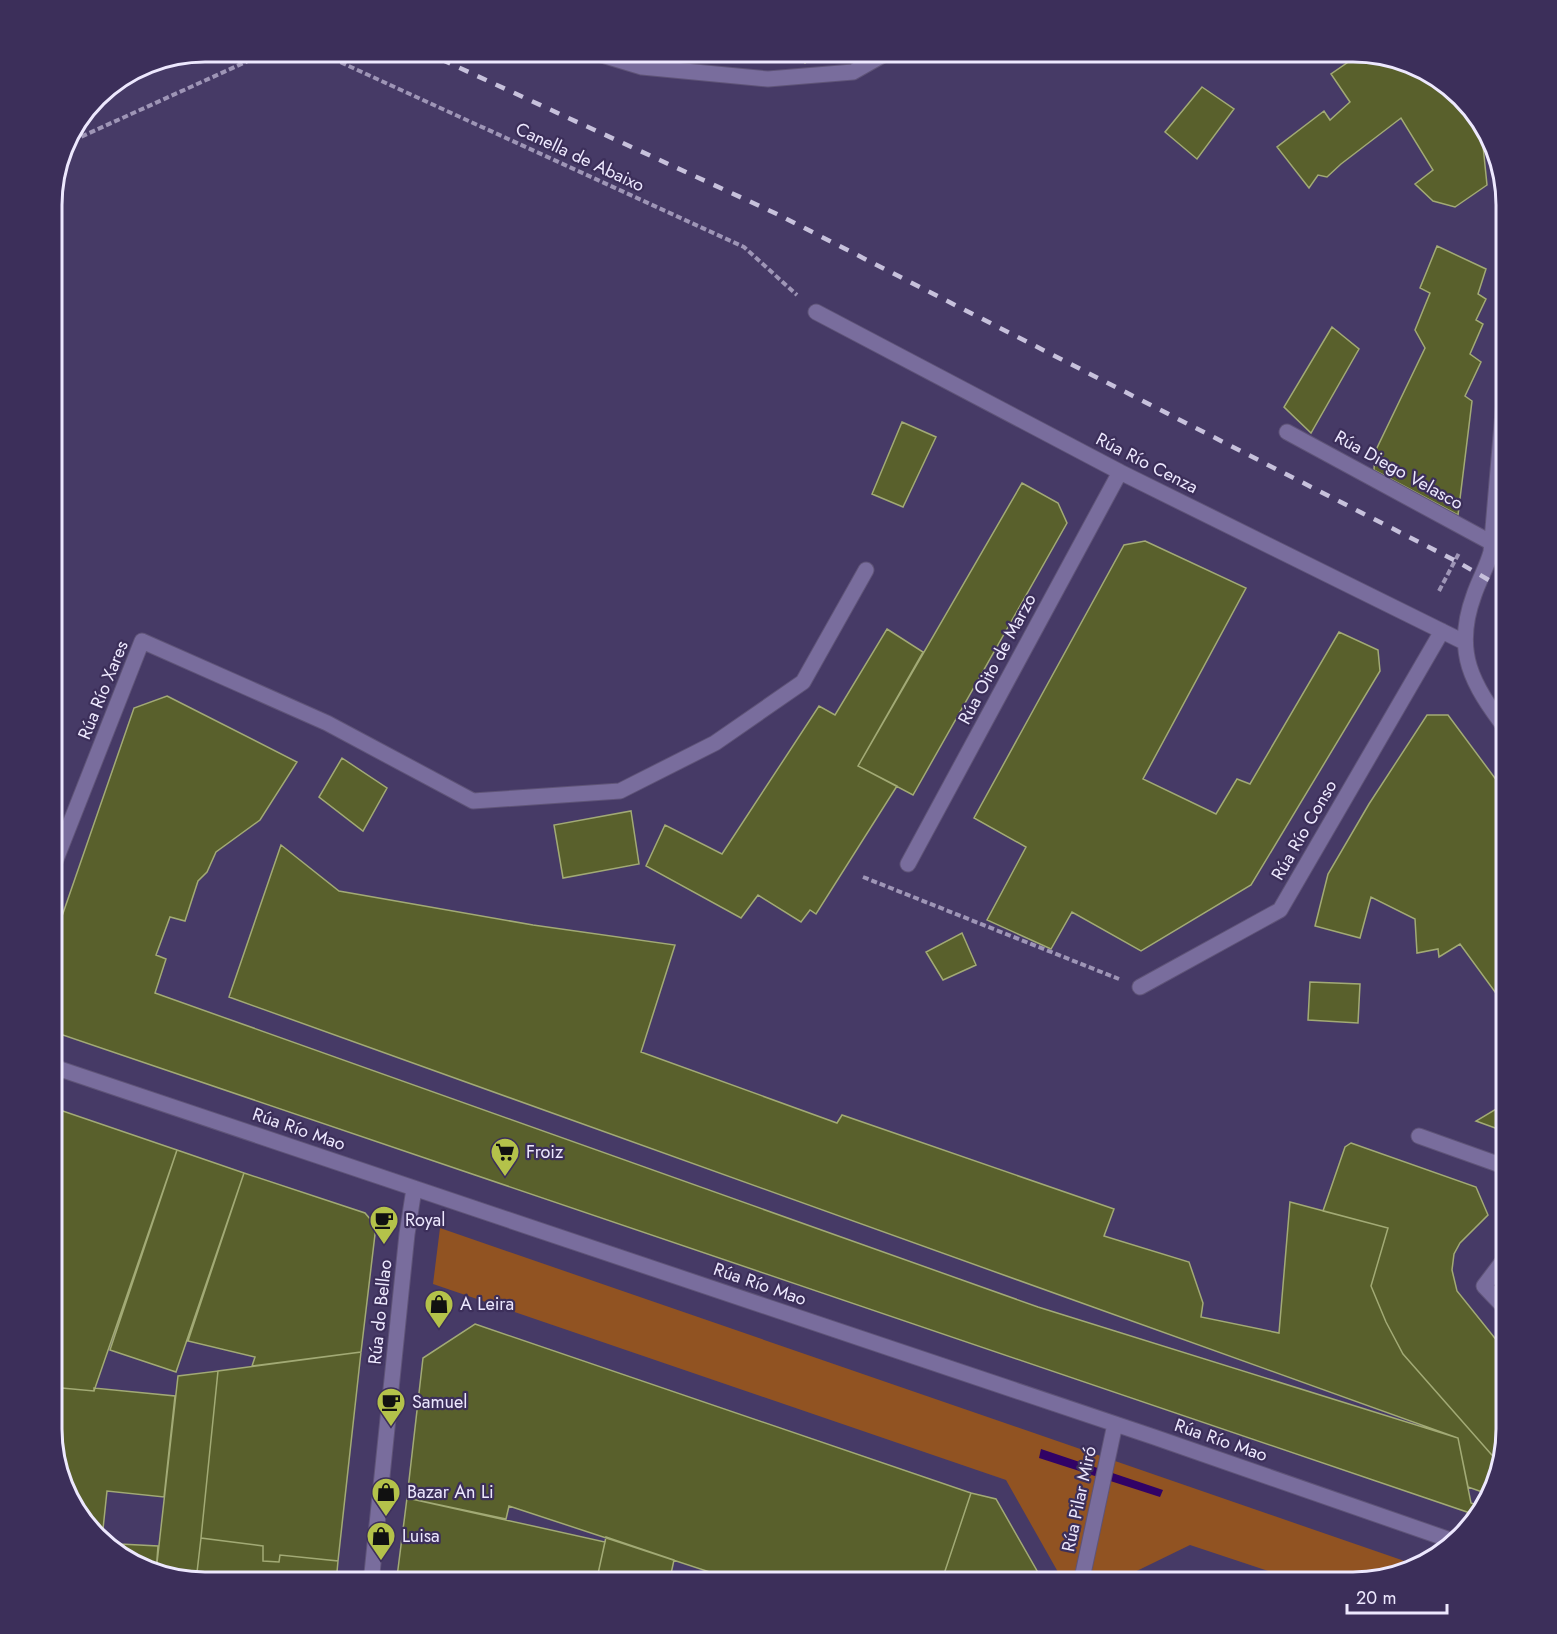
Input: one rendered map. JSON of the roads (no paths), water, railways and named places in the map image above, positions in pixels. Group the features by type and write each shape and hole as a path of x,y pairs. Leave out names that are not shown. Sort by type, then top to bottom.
{"street":[{"path":"625,62 642,67 768,79 853,72 871,62"},
{"name":"Rúa Río Cenza","path":"816,312 1120,472 1464,642"},
{"name":"Rúa Diego Velasco","path":"1287,432 1496,545"},
{"name":"Rúa Oito de Marzo","path":"908,864 1120,472"},
{"path":"1496,496 1492,543 1487,566 1473,596 1464,642 1468,666 1483,696 1496,715"},
{"name":"Rúa Río Xares","path":"62,844 142,640 327,723 472,801 620,791 715,743 803,682 866,570"},
{"name":"Rúa Río Conso","path":"1140,987 1280,910 1442,631"},
{"name":"Rúa Río Mao","path":"62,1070 1114,1424 1445,1539"},
{"path":"1419,1136 1496,1163"},
{"name":"Rúa do Bellao","path":"372,1572 407,1234 414,1189"},
{"path":"1496,1270 1484,1286 1496,1299"},
{"name":"Rúa Pilar Miró","path":"1083,1572 1114,1424"}],"railway":[{"path":"447,62 777,214 1456,561 1496,584"}],"place":[{"name":"Froiz","path":"505,1178"},
{"name":"Royal","path":"384,1246"},
{"name":"A Leira","path":"439,1330"},
{"name":"Samuel","path":"391,1428"},
{"name":"Bazar An Li","path":"386,1518"},
{"name":"Luisa","path":"381,1562"}]}
